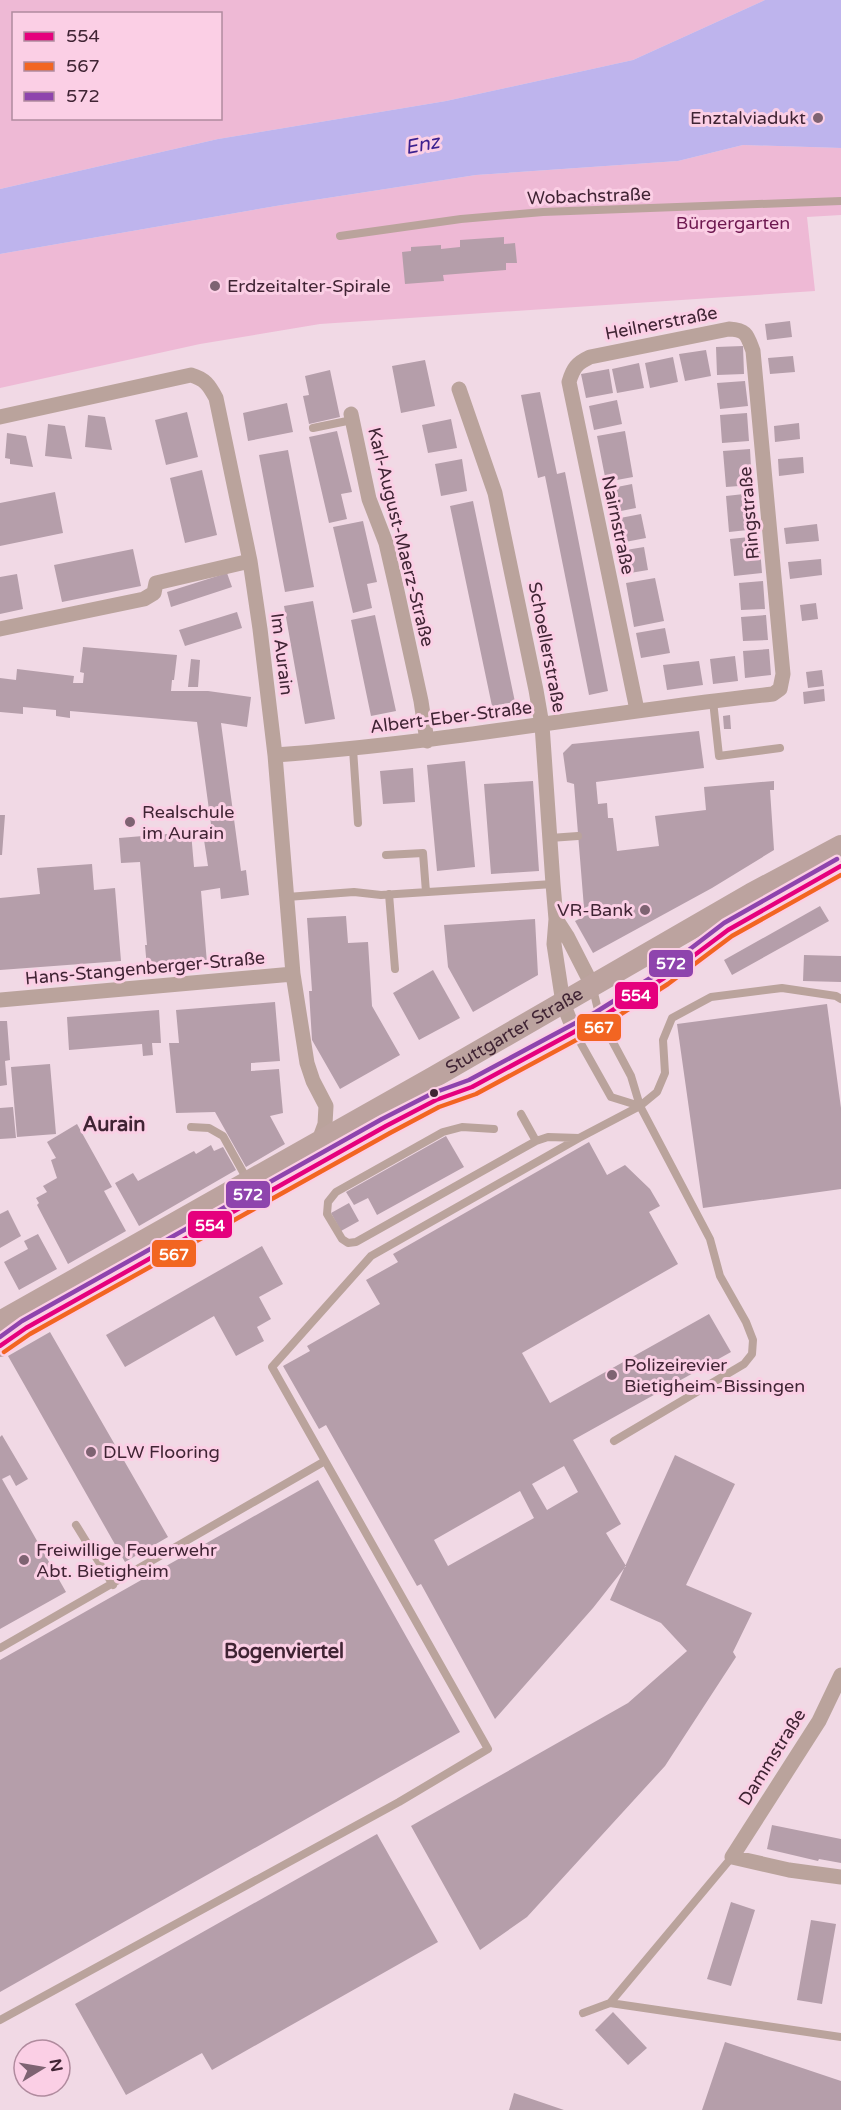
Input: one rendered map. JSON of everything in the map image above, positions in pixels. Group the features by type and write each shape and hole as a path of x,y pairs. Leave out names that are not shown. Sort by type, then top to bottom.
{"main road":[{"name":"Stuttgarter Straße","path":"0,1322 318,1143 751,894 841,846"},
{"name":"Stuttgarter Straße","path":"0,1346 43,1318 386,1126 436,1100 478,1084 600,1018 664,978 728,930 841,866"}],"street":[{"name":"Heilnerstraße","path":"590,357 729,329 740,330"},
{"name":"Ringstraße","path":"740,330 747,336 753,351 781,651 783,681 780,689 773,694"},
{"name":"Nairnstraße","path":"590,357 578,363 569,382 637,710"},
{"name":"Im Aurain","path":"0,417 177,376 191,375 202,378 213,392 220,415 250,561 275,755 293,974 308,1063 313,1081 326,1106 325,1124 318,1143"},
{"name":"Schoellerstraße","path":"459,389 495,493 542,725 556,919 554,944 562,1003 574,1031"},
{"name":"Karl-August-Maerz-Straße","path":"352,417 369,499 386,543 421,701 427,741"},
{"path":"0,630 144,599 154,593 156,583 250,561"},
{"name":"Albert-Eber-Straße","path":"275,755 427,741 637,710 773,694"},
{"name":"Schoellerstraße","path":"556,919 592,985"},
{"name":"Hans-Stangenberger-Straße","path":"0,1000 293,974"},
{"name":"Dammstraße","path":"732,1857 819,1721 841,1675"},
{"path":"732,1857 789,1870 841,1877"}],"lane":[{"name":"Wobachstraße","path":"340,236 461,219 543,212 841,201"},
{"path":"313,428 352,417"},
{"path":"713,701 719,756 780,748"},
{"path":"353,749 358,823"},
{"path":"550,838 578,836"},
{"path":"386,855 423,853 422,892"},
{"path":"287,897 354,892 389,894 554,884"},
{"path":"389,894 395,969"},
{"path":"592,985 600,1018 631,1076 640,1106 710,1239 720,1276 746,1322 753,1340 752,1354 735,1371 614,1441"},
{"path":"0,2020 399,1802 488,1749 272,1367 371,1256 640,1106 657,1092 665,1073 663,1040 672,1018 711,997 782,988 836,996 841,999"},
{"path":"574,1031 611,1097 640,1106"},
{"path":"521,1114 536,1141"},
{"path":"190,1127 209,1128 223,1136 248,1182"},
{"path":"494,1129 462,1127 443,1132 336,1192 328,1202 327,1214 342,1239 348,1243 356,1242 536,1141 548,1137 579,1138"},
{"path":"0,1648 325,1461"},
{"path":"76,1525 113,1585"},
{"path":"610,2003 732,1857"},
{"path":"583,2013 610,2003 841,2037"}],"green space":[{"path":"0,0 765,0 633,60 446,101 218,139 0,189"},
{"name":"Bürgergarten","path":"743,145 841,148 841,215 807,217 815,291 320,324 200,344 0,388 0,254 282,205 476,175 678,161"}],"water":[{"name":"Enz","path":"765,0 841,0 841,148 743,145 678,161 476,175 282,205 0,254 0,189 218,139 446,101 633,60"}],"building":[{"path":"504,237 504,244 515,243 517,263 506,263 506,270 443,275 444,281 405,284 402,252 411,251 411,247 441,245 441,249 460,247 460,240"},
{"path":"790,321 792,337 767,340 765,324"},
{"path":"743,346 744,374 717,375 716,347"},
{"path":"706,350 711,376 685,381 679,354"},
{"path":"793,356 795,372 770,374 768,358"},
{"path":"673,357 678,382 650,388 645,363"},
{"path":"425,360 435,406 401,413 392,366"},
{"path":"639,363 644,388 617,393 612,369"},
{"path":"609,369 613,393 586,398 581,374"},
{"path":"330,370 340,417 309,424 303,396 309,395 305,376"},
{"path":"745,381 748,406 720,409 717,383"},
{"path":"540,392 557,474 565,472 608,691 589,695 545,476 538,478 521,395"},
{"path":"617,400 622,424 594,430 589,406"},
{"path":"287,403 293,432 248,441 243,413"},
{"path":"187,412 198,457 166,465 155,420"},
{"path":"747,413 749,441 722,443 720,415"},
{"path":"88,415 105,417 112,450 85,447"},
{"path":"451,419 457,448 428,453 422,425"},
{"path":"799,423 800,439 775,442 774,426"},
{"path":"48,424 65,426 72,459 45,456"},
{"path":"337,431 352,492 341,494 347,519 329,523 309,437"},
{"path":"625,431 633,477 606,482 597,436"},
{"path":"7,433 26,436 33,467 10,464 10,459 5,458"},
{"path":"750,449 752,485 726,487 723,451"},
{"path":"288,450 314,587 285,592 259,455"},
{"path":"803,457 804,473 779,476 778,459"},
{"path":"462,459 467,491 441,496 435,464"},
{"path":"202,470 217,535 185,543 170,478"},
{"path":"632,484 636,508 611,513 607,489"},
{"path":"55,492 63,533 0,546 0,503"},
{"path":"753,493 757,529 729,532 726,496"},
{"path":"473,501 515,702 492,706 450,506"},
{"path":"641,514 646,538 620,543 615,519"},
{"path":"363,521 377,582 367,584 372,608 353,613 333,527"},
{"path":"817,524 819,541 786,544 784,528"},
{"path":"759,536 762,573 734,576 730,539"},
{"path":"644,547 648,570 624,574 620,551"},
{"path":"133,549 141,586 62,602 54,565"},
{"path":"821,559 822,575 790,579 788,562"},
{"path":"227,573 232,587 171,607 167,592"},
{"path":"17,574 23,609 0,614 0,577"},
{"path":"655,578 664,621 634,627 626,583"},
{"path":"763,581 765,609 741,610 739,583"},
{"path":"313,601 335,719 305,724 284,606"},
{"path":"816,603 818,619 802,621 800,605"},
{"path":"237,612 242,628 185,646 179,630"},
{"path":"375,615 396,711 371,716 351,620"},
{"path":"766,615 768,640 743,641 741,617"},
{"path":"665,628 670,653 641,658 636,633"},
{"path":"83,647 177,655 171,691 208,691 251,697 247,727 221,723 241,871 246,870 249,895 221,899 220,888 201,891 207,963 147,968 140,862 121,863 119,838 191,832 194,867 208,866 204,840 213,839 197,722 70,711 70,718 56,716 56,710 23,707 23,714 0,712 0,678 16,680 17,669 74,676 73,683 83,683 84,673 80,672"},
{"path":"769,649 771,675 745,678 743,651"},
{"path":"735,656 738,681 713,684 710,659"},
{"path":"191,659 200,660 198,687 188,687"},
{"path":"699,661 703,685 667,690 663,665"},
{"path":"822,670 824,686 808,688 806,672"},
{"path":"824,689 825,701 804,704 803,692"},
{"path":"730,715 731,729 724,729 723,716"},
{"path":"699,731 704,768 596,782 598,804 607,803 608,818 613,818 617,851 659,846 655,816 706,810 704,787 774,781 774,790 770,790 774,850 712,888 593,953 575,921 591,913 589,906 584,908 574,784 567,782 563,753 572,744"},
{"path":"465,761 475,867 437,871 427,765"},
{"path":"413,768 415,802 383,804 380,771"},
{"path":"533,781 539,871 491,874 484,784"},
{"path":"0,815 5,815 2,855 0,855"},
{"path":"92,864 94,890 115,888 121,961 0,970 0,898 40,894 37,868"},
{"path":"820,906 829,921 732,975 724,960"},
{"path":"346,916 348,943 368,942 372,1006 400,1055 340,1089 312,1040 309,991 312,991 307,918"},
{"path":"535,919 538,975 473,1012 448,967 444,925"},
{"path":"804,955 841,956 841,982 803,981"},
{"path":"433,970 460,1018 419,1040 393,993"},
{"path":"275,1002 280,1061 251,1063 251,1071 279,1069 283,1113 270,1116 285,1144 246,1167 215,1112 176,1113 169,1043 179,1043 176,1010"},
{"path":"827,1004 841,1108 841,1189 703,1208 677,1024"},
{"path":"159,1010 161,1043 152,1043 153,1055 143,1056 142,1044 69,1050 67,1017"},
{"path":"0,1021 7,1021 10,1060 5,1061 7,1085 0,1086"},
{"path":"50,1064 56,1134 17,1137 11,1067"},
{"path":"13,1107 16,1138 0,1139 0,1108"},
{"path":"77,1124 112,1187 104,1191 126,1231 68,1264 37,1205 39,1203 36,1198 47,1192 43,1186 57,1178 51,1160 56,1158 47,1142"},
{"path":"446,1136 464,1167 377,1215 368,1198 354,1205 346,1192"},
{"path":"589,1142 607,1175 625,1165 650,1189 660,1206 649,1212 678,1264 522,1353 550,1403 709,1314 731,1352 573,1440 621,1524 606,1533 626,1566 593,1608 495,1719 421,1584 417,1586 326,1425 319,1429 283,1366 310,1351 307,1346 380,1304 366,1280 398,1262 393,1254","holes":["564,1466 578,1492 547,1510 532,1484","520,1491 534,1518 448,1566 434,1540"]},
{"path":"211,1145 214,1151 223,1147 236,1170 139,1226 115,1183 133,1173 138,1181 194,1151 196,1154"},
{"path":"349,1203 359,1221 341,1231 331,1213"},
{"path":"8,1210 21,1236 0,1248 0,1214"},
{"path":"38,1234 57,1269 19,1290 4,1262 28,1249 24,1241"},
{"path":"262,1246 283,1284 259,1297 271,1319 257,1327 264,1341 236,1356 214,1316 125,1367 106,1335"},
{"name":"DLW Flooring","path":"50,1332 168,1537 125,1562 8,1356"},
{"name":"Freiwillige Feuerwehr Abt. Bietigheim","path":"2,1435 28,1479 16,1486 10,1475 2,1479 66,1592 0,1629 0,1437"},
{"path":"675,1455 735,1484 686,1585 752,1613 733,1652 736,1657 665,1766 527,1917 480,1950 411,1826 628,1703 687,1651 661,1623 610,1600"},
{"path":"318,1480 460,1732 0,1992 0,1660"},
{"path":"772,1825 841,1839 841,1863 819,1859 818,1861 767,1849"},
{"path":"377,1834 438,1942 212,2070 202,2053 126,2095 75,2004"},
{"path":"731,1902 755,1910 731,1986 707,1979"},
{"path":"811,1920 836,1924 822,2004 797,2000"},
{"path":"613,2012 647,2048 628,2065 595,2030"},
{"path":"725,2042 841,2081 841,2110 702,2110"},
{"path":"514,2093 564,2110 509,2110"}],"transit line":[{"name":"572","path":"0,1337 22,1321 382,1119 433,1093 469,1080 596,1012 660,972 724,923 837,859"},
{"name":"554","path":"0,1346 26,1328 386,1126 436,1100 472,1087 600,1018 664,978 728,930 841,866"},
{"name":"567","path":"4,1352 30,1334 390,1133 439,1107 476,1094 604,1025 668,984 732,936 841,875"}],"place":[{"name":"Enztalviadukt","path":"818,118"},
{"name":"Erdzeitalter-Spirale","path":"215,286"},
{"name":"Realschule im Aurain","path":"130,822"},
{"name":"VR-Bank","path":"645,910"},
{"name":"Polizeirevier Bietigheim-Bissingen","path":"612,1375"},
{"name":"DLW Flooring","path":"91,1452"},
{"name":"Freiwillige Feuerwehr Abt. Bietigheim","path":"24,1560"}],"district":[{"name":"Aurain","path":"114,1124"},
{"name":"Bogenviertel","path":"284,1651"}]}
